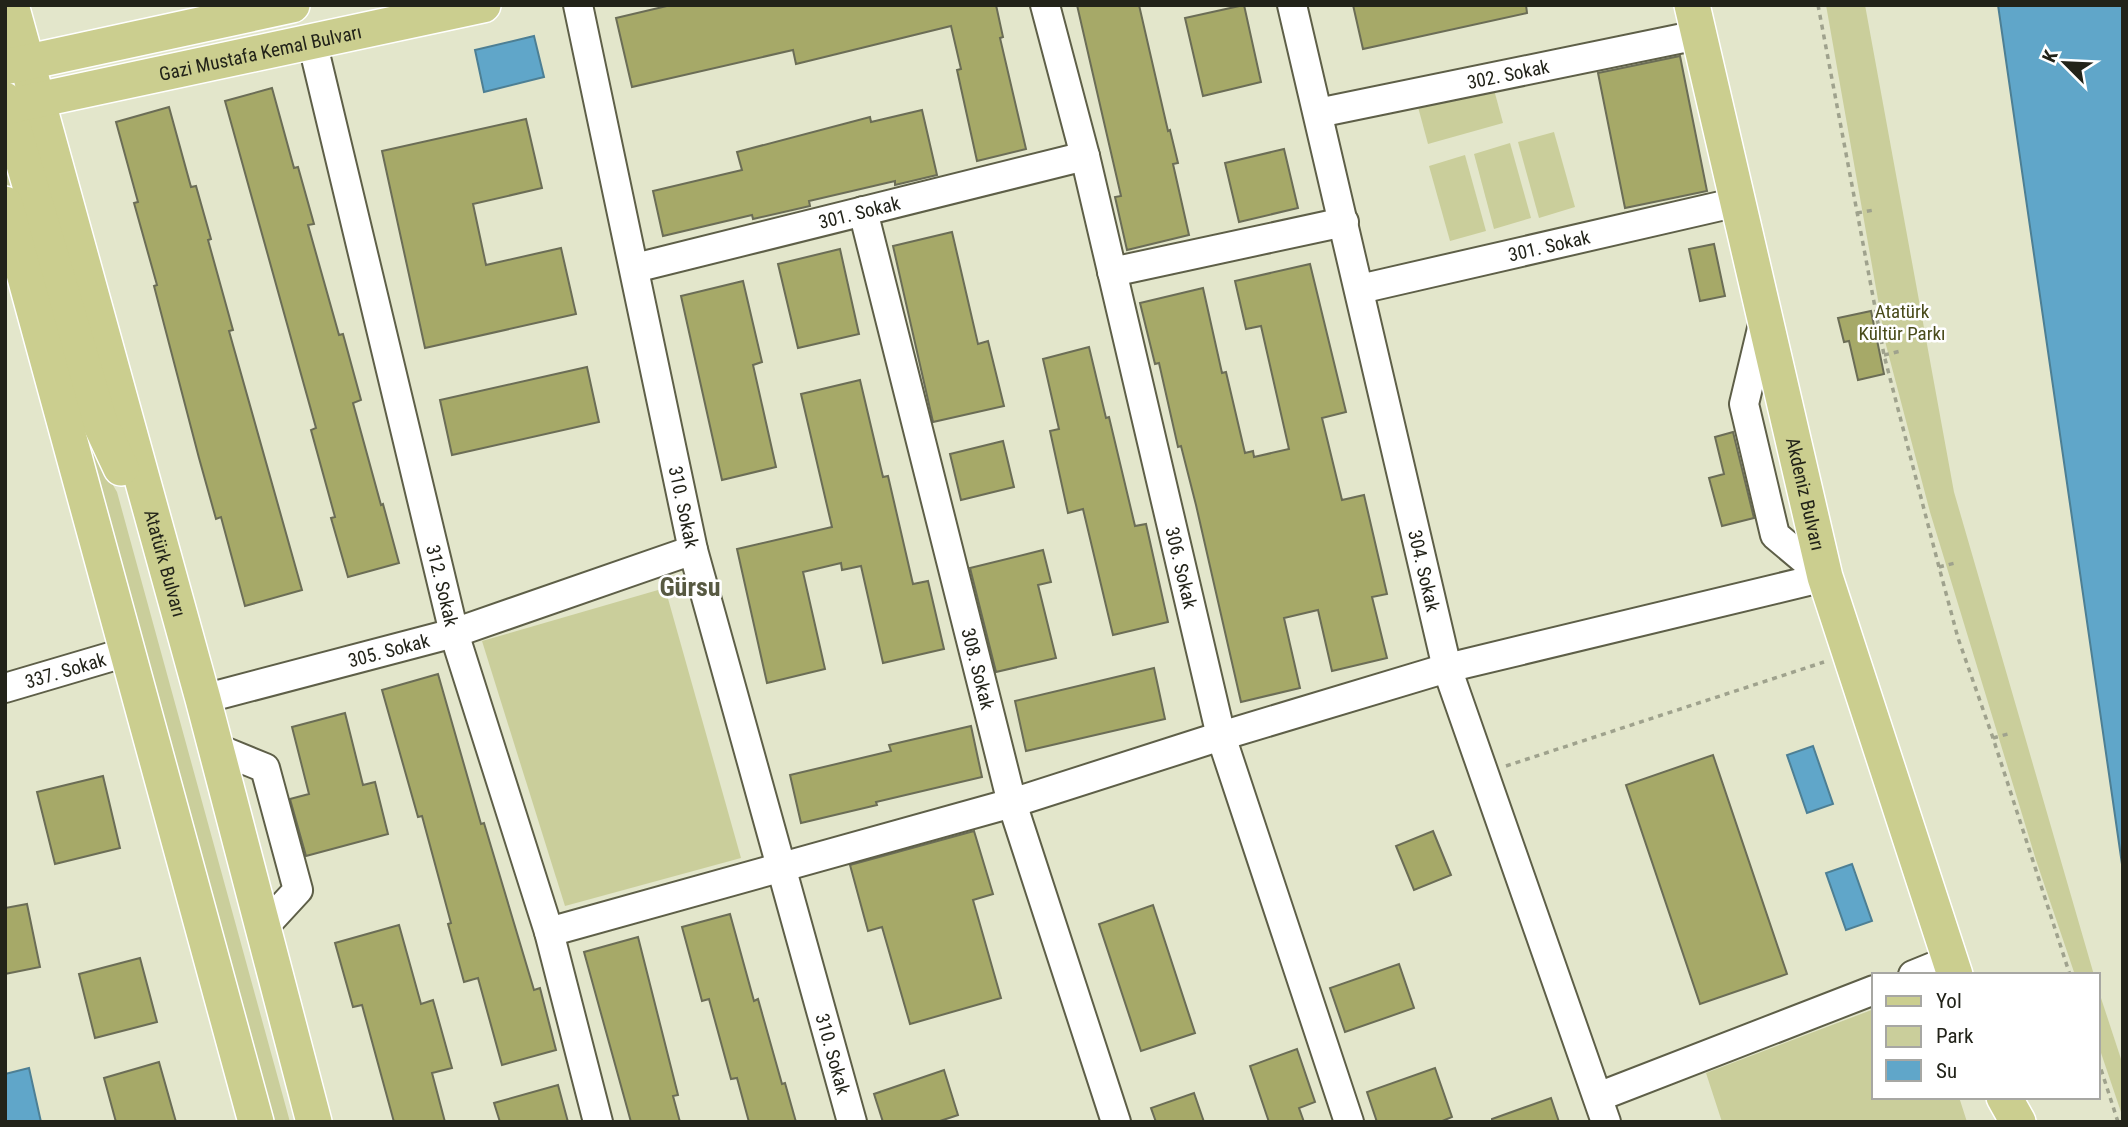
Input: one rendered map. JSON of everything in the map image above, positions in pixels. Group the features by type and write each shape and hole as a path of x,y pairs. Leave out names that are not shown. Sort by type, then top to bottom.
{"main road":[{"name":"Atatürk Bulvarı","path":"11,5 16,65 14,103 152,519 203,699 314,1122"},
{"name":"Gazi Mustafa Kemal Bulvarı","path":"16,65 292,5"},
{"name":"Gazi Mustafa Kemal Bulvarı","path":"14,103 483,5"},
{"name":"Akdeniz Bulvarı","path":"1695,20 1825,577 1953,967"},
{"path":"5,204 256,1122"},
{"path":"1998,1099 2005,1122"},
{"path":"2005,1099 2018,1122"}],"street":[{"name":"310. Sokak","path":"578,5 693,550 852,1122"},
{"name":"306. Sokak","path":"1045,5 1085,156 1221,736 1349,1122"},
{"name":"304. Sokak","path":"1292,5 1447,668 1602,1110"},
{"name":"302. Sokak","path":"1318,113 1695,20"},
{"name":"312. Sokak","path":"312,41 454,634 549,932 598,1122"},
{"name":"301. Sokak","path":"635,268 1085,156"},
{"name":"301. Sokak","path":"1360,289 1738,202"},
{"name":"308. Sokak","path":"863,211 1012,803 1116,1122"},
{"path":"1112,272 1344,222"},
{"name":"305. Sokak","path":"203,699 454,634 693,550"},
{"path":"549,932 1012,803 1447,668 1825,577"},
{"name":"337. Sokak","path":"5,688 127,652"},
{"path":"1923,973 1953,967"},
{"path":"1602,1110 1872,991"}],"path":[{"path":"1818,5 1884,355 1958,638 2069,973"},
{"path":"1857,213 1874,209"},
{"path":"1884,355 1901,351"},
{"path":"1939,566 1955,563"},
{"path":"1484,773 1849,654"},
{"path":"1993,738 2008,734"},
{"path":"2100,1066 2118,1119 2123,1114"}],"green space":[{"name":"Atatürk Kültür Parkı","path":"1826,5 1865,5 1954,492 2093,973 2074,973 2036,860 1930,512 1886,345"},
{"path":"1493,86 1503,123 1428,144 1418,107"},
{"path":"1554,132 1575,207 1539,218 1518,142"},
{"path":"1510,143 1531,218 1494,229 1474,154"},
{"path":"1465,155 1486,231 1450,241 1429,166"},
{"path":"8,164 83,434 117,492 290,1122 268,1122 5,177 5,165"},
{"path":"665,588 741,858 565,906 482,641"},
{"path":"2100,995 2123,1065 2123,1118 2100,1050"},
{"path":"1872,1010 1872,1099 1960,1099 1967,1122 1722,1122 1706,1073"}],"water":[{"path":"1998,5 2123,5 2123,871"},
{"path":"534,36 544,77 484,92 475,50"},
{"path":"1813,746 1833,804 1807,813 1787,755"},
{"path":"1852,864 1872,921 1846,930 1826,873"},
{"path":"29,1068 41,1122 5,1122 5,1074"}],"building":[{"path":"671,5 996,5 1003,37 1000,38 1026,149 977,161 957,70 961,69 951,26 796,64 793,50 632,87 616,18"},
{"path":"1077,5 1139,5 1178,163 1173,164 1189,235 1127,250 1115,197 1121,196"},
{"path":"1244,5 1261,82 1203,96 1185,18"},
{"path":"1353,5 1526,5 1527,13 1363,49"},
{"path":"1680,56 1707,191 1625,208 1598,73"},
{"path":"272,88 294,168 298,167 314,224 308,225 339,335 343,334 361,400 353,403 399,563 348,577 311,430 316,428 225,101"},
{"path":"169,107 191,187 196,186 211,239 208,240 233,330 229,331 302,590 245,606 221,517 216,519 199,458 154,286 157,285 134,203 138,202 116,122"},
{"path":"922,110 937,175 895,185 895,181 809,201 810,206 753,219 752,215 663,236 653,191 742,170 737,152 870,117 871,122"},
{"path":"526,119 542,188 473,204 486,265 561,248 576,314 425,348 382,151"},
{"path":"1284,149 1298,208 1239,222 1225,163"},
{"path":"952,232 978,344 988,341 1004,406 933,422 893,246"},
{"path":"1714,244 1725,296 1700,301 1689,249"},
{"path":"840,249 859,334 798,348 778,264"},
{"path":"1310,264 1346,412 1322,418 1342,500 1364,495 1387,594 1372,597 1387,658 1332,671 1318,610 1284,618 1300,688 1241,702 1196,505 1181,446 1178,447 1159,363 1155,364 1140,303 1203,288 1222,373 1226,372 1245,453 1253,451 1254,457 1289,449 1261,326 1246,329 1235,281"},
{"path":"743,281 762,362 753,365 776,467 722,480 681,296"},
{"path":"1871,311 1884,374 1858,380 1849,341 1844,342 1838,318"},
{"path":"1089,347 1135,526 1146,524 1168,622 1113,635 1083,509 1068,513 1050,431 1059,429 1043,359"},
{"path":"587,367 599,422 452,455 440,400"},
{"path":"860,380 883,477 888,476 913,584 928,581 944,649 883,663 861,566 842,570 841,563 803,572 825,669 767,683 737,549 832,527 801,394"},
{"path":"1733,432 1754,518 1722,526 1709,478 1724,474 1715,437"},
{"path":"1003,441 1014,487 961,500 950,454"},
{"path":"1043,550 1051,582 1038,585 1056,658 996,672 970,568"},
{"path":"1154,668 1165,719 1026,751 1015,701"},
{"path":"438,674 481,824 484,823 534,990 540,988 556,1050 502,1065 478,978 464,982 422,816 418,817 382,690"},
{"path":"345,713 363,785 375,782 388,834 306,856 290,799 309,794 292,727"},
{"path":"971,726 982,777 801,823 790,775 891,751 889,745"},
{"path":"1713,755 1787,974 1700,1004 1626,785"},
{"path":"103,776 120,848 55,864 37,792"},
{"path":"974,831 993,894 973,900 1001,998 910,1024 882,927 868,931 850,865"},
{"path":"1433,831 1451,875 1414,890 1396,846"},
{"path":"27,904 40,967 5,974 5,908"},
{"path":"1153,905 1195,1033 1141,1051 1099,924"},
{"path":"730,914 754,1001 758,999 782,1084 785,1083 796,1122 749,1122 737,1078 731,1079 709,999 702,1001 682,927"},
{"path":"399,925 421,1004 433,1000 452,1068 432,1073 445,1122 394,1122 362,1005 353,1007 335,943"},
{"path":"638,937 678,1095 673,1096 680,1122 631,1122 584,952"},
{"path":"140,958 157,1022 95,1038 79,974"},
{"path":"1399,964 1414,1008 1345,1032 1330,988"},
{"path":"1297,1049 1315,1102 1299,1108 1304,1122 1269,1122 1250,1066"},
{"path":"159,1062 176,1122 116,1122 104,1078"},
{"path":"1435,1068 1452,1117 1440,1122 1377,1122 1367,1092"},
{"path":"944,1070 958,1115 937,1122 883,1122 874,1094"},
{"path":"558,1085 568,1122 500,1122 494,1103"},
{"path":"1194,1093 1204,1122 1156,1122 1151,1108"},
{"path":"1551,1098 1559,1122 1492,1122 1492,1119"}],"district":[{"name":"Gürsu","path":"690,587"}]}
